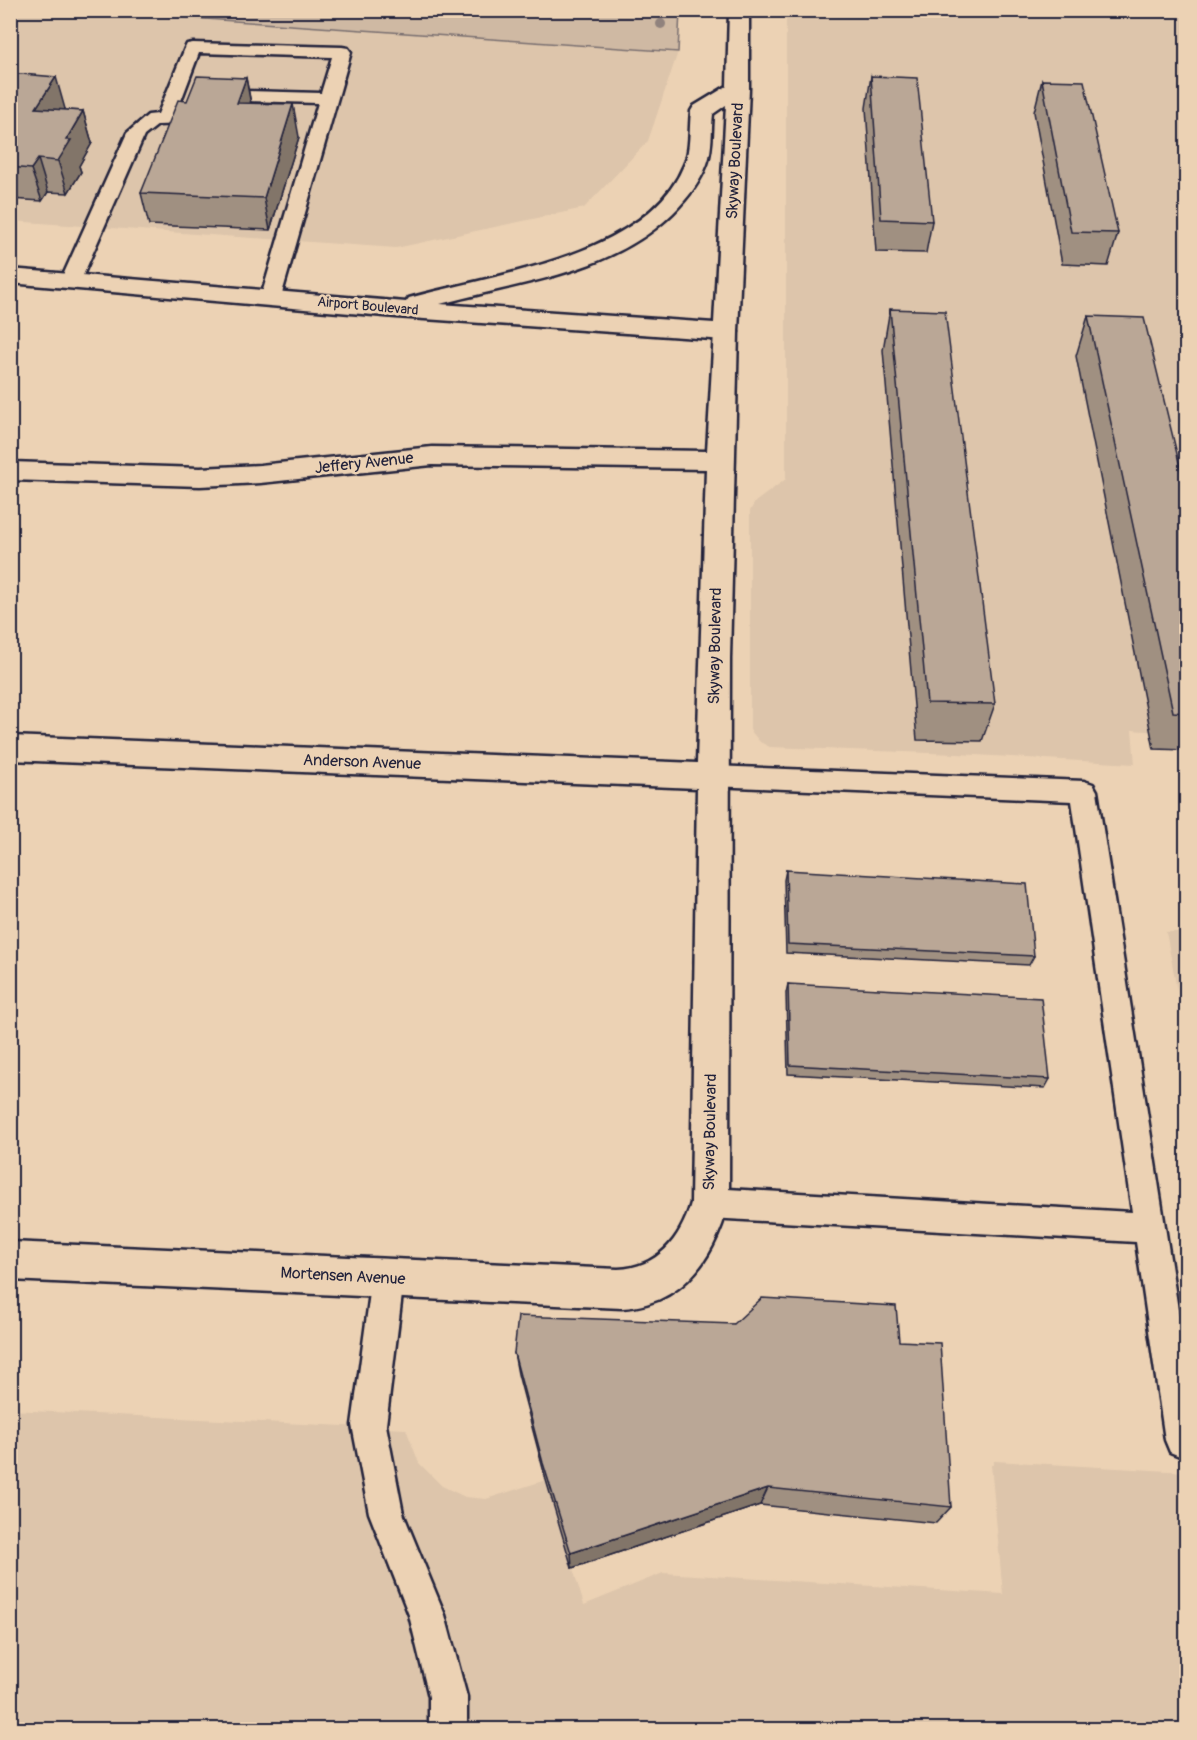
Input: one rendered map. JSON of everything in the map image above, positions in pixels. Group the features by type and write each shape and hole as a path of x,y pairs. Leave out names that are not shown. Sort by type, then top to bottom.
{"street":[{"name":"Skyway Boulevard","path":"672,1271 698,1240 710,1203 713,776 719,460 740,10"},
{"path":"396,309 480,286 548,272 629,238 658,216 686,185 697,160 702,111 738,89"},
{"name":"Airport Boulevard","path":"10,276 396,309 726,332"},
{"name":"Jeffery Avenue","path":"10,471 200,477 260,474 432,456 719,460"},
{"name":"Anderson Avenue","path":"10,748 713,776"},
{"name":"Mortensen Avenue","path":"10,1261 601,1288 634,1287 655,1281 672,1271"}],"lane":[{"path":"165,119 193,48 342,52 272,297"},
{"path":"175,94 329,98"},
{"path":"71,280 136,133 154,119 198,120"},
{"path":"299,123 322,124"},
{"path":"713,776 1084,791 1182,1440"},
{"path":"710,1203 1149,1228"},
{"path":"388,1278 369,1425 386,1512 427,1615 447,1697 448,1730"}],"shaded area":[{"path":"680,10 678,52 91,11"},
{"path":"10,11 91,11 678,52 648,141 584,208 396,248 11,221"},
{"path":"786,11 1186,11 1186,738 1185,734 1132,730 1135,764 770,747 760,742 750,730 750,511 755,502 786,479"},
{"path":"1166,932 1186,932 1186,1036"},
{"path":"11,1410 406,1429 419,1463 442,1486 465,1497 486,1499 546,1480 584,1605 663,1573 1003,1594 991,1465 994,1465 994,1461 1186,1472 1186,1729 11,1730"}],"building":[{"path":"10,73 56,77 36,108 83,111 66,140 71,140 58,161 38,159 31,169 10,167"},
{"path":"197,76 246,78 237,103 293,104 264,198 141,193 178,100 187,101"},
{"path":"871,76 917,78 932,221 881,219"},
{"path":"1042,80 1084,81 1118,233 1071,232"},
{"path":"890,309 945,311 995,704 927,703"},
{"path":"1088,316 1144,318 1186,491 1186,713 1173,712"},
{"path":"786,870 1027,884 1034,956 788,944"},
{"path":"788,984 1041,998 1050,1079 790,1065"},
{"path":"762,1298 896,1306 899,1341 940,1343 951,1507 768,1488 571,1553 543,1463 514,1353 518,1316 734,1324"}]}
